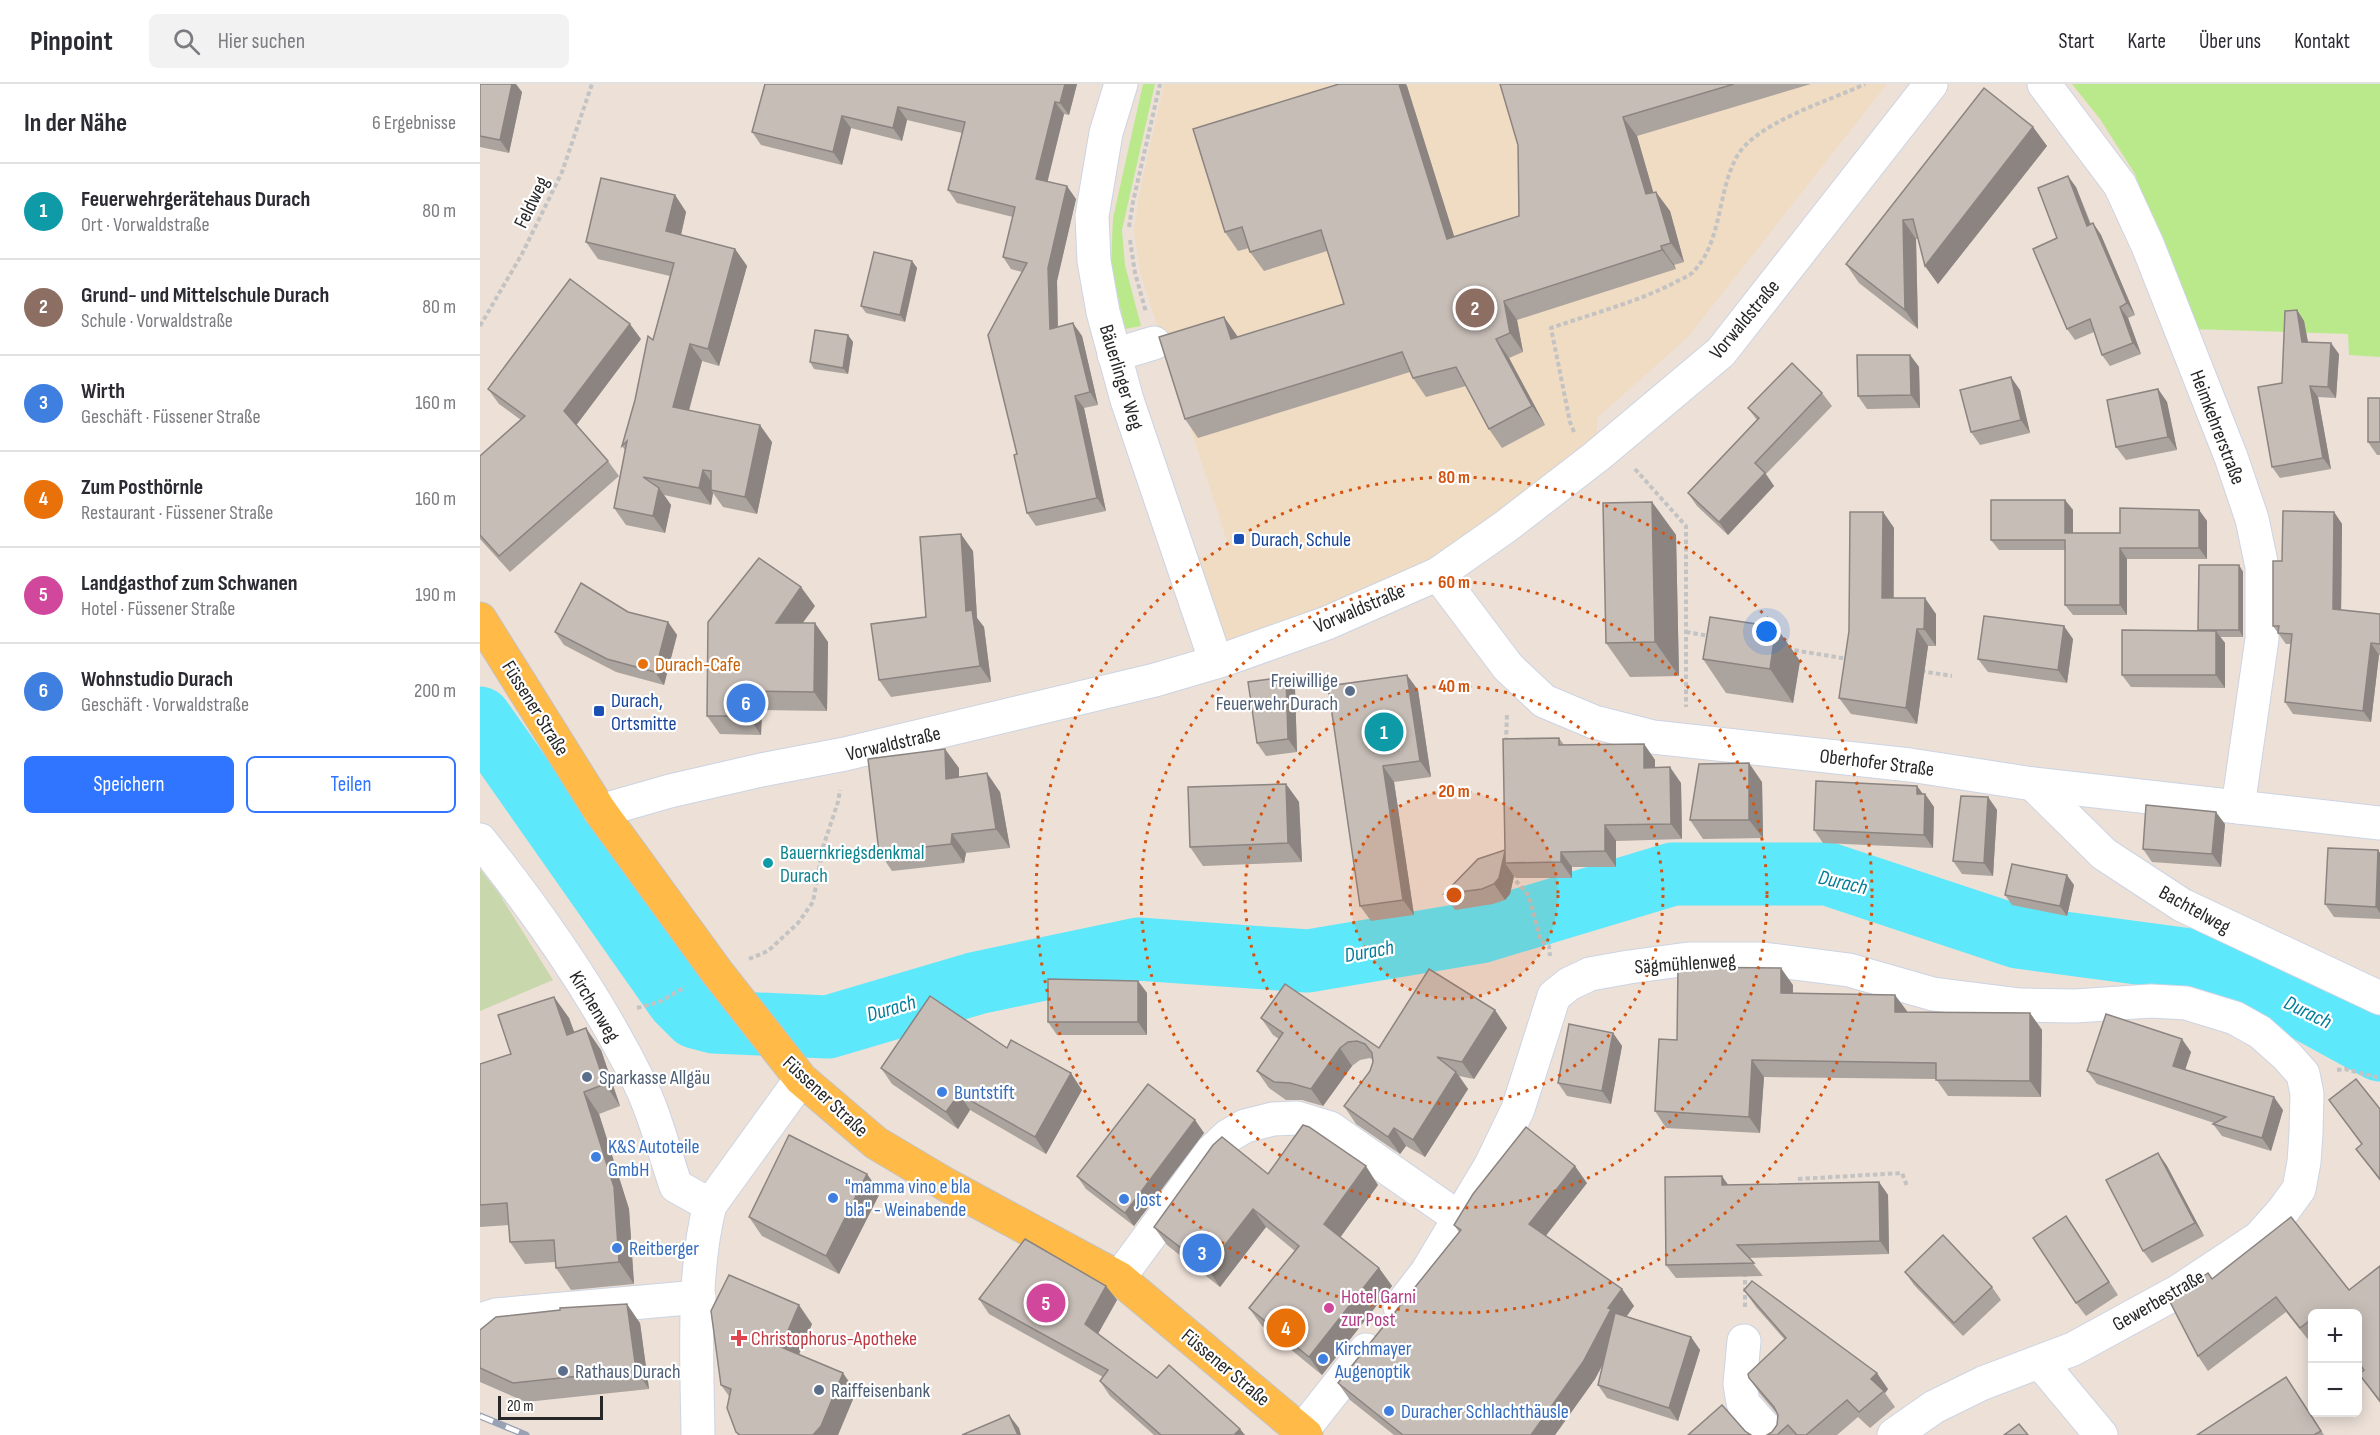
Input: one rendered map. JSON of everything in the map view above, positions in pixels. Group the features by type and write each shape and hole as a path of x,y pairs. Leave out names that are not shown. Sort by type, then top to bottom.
{"main road":[{"name":"Füssener Straße","path":"480,619 600,811 712,981 774,1046 801,1079 876,1143 945,1184 1119,1278 1304,1433"}],"street":[{"name":"Bäuerlinger Weg","path":"1121,84 1106,134 1092,216 1094,261 1103,312 1114,355 1216,662"},
{"name":"Vorwaldstraße","path":"600,811 738,775 845,754 1155,680 1216,662 1327,623 1438,574 1505,527 1600,453 1721,352 1931,84"},
{"name":"Heimkehrerstraße","path":"2044,84 2120,185 2148,246 2231,458 2252,519 2262,567 2262,639 2238,807"},
{"path":"1114,355 1154,343"},
{"name":"Oberhofer Straße","path":"1438,574 1508,667 1544,701 1594,722 1653,737 1910,765 2033,784 2380,823"},
{"name":"Bachtelweg","path":"2033,784 2104,854 2182,905 2380,998"},
{"name":"Kirchenweg","path":"480,840 513,881 557,943 605,1018 640,1084 676,1186 710,1205"},
{"name":"Sägmühlenweg","path":"1304,1433 1427,1272 1491,1165 1518,1109 1554,996 1569,984 1590,974 1688,959 1763,959 1849,970 1934,994 2020,1005 2075,1006 2151,1001 2186,1003 2235,1018 2260,1032 2303,1074"},
{"name":"Gewerbestraße","path":"1893,1435 1934,1407 1983,1383 2073,1349 2179,1291 2259,1238 2299,1189 2306,1133 2307,1094 2303,1074"},
{"path":"698,1435 699,1297 705,1227 710,1205 801,1079"},
{"path":"1119,1278 1212,1151 1228,1136 1245,1126 1272,1119 1339,1115 1459,1218"},
{"path":"480,1320 496,1315 699,1297"},
{"path":"1744,1341 1740,1384 1743,1403 1772,1435"},
{"path":"2041,1363 2101,1435"}],"path":[{"name":"Feldweg","path":"480,326 522,254 562,172 592,84"},
{"path":"1154,343 1135,273 1129,232 1133,202 1160,84"},
{"path":"1686,740 1686,526 1600,453 1570,422 1551,328 1656,291 1690,275 1702,260 1716,227 1725,186 1736,157 1759,133 1865,84"},
{"path":"1686,632 1721,638"},
{"path":"1779,647 1859,661"},
{"path":"1507,748 1508,667"},
{"path":"1917,670 1952,676"},
{"path":"659,1002 712,981 768,951 798,923 813,902 823,847 838,802 845,754"},
{"path":"1510,864 1511,876 1529,896 1541,941"},
{"path":"2303,1074 2345,1069 2380,1078"},
{"path":"1798,1179 1902,1173 1907,1186"},
{"path":"1744,1341 1745,1270"}],"shaded area":[{"path":"1164,84 1887,84 1688,337 1598,417 1594,451 1433,563 1224,650 1196,559 1229,547 1140,272 1134,232 1138,200"}],"green space":[{"path":"1143,84 1155,84 1122,230 1125,265 1141,326 1125,329 1111,265 1113,218"},
{"path":"2072,84 2380,84 2380,357 2349,355 2348,334 2190,329 2135,174 2100,119"},
{"path":"480,869 498,892 553,980 480,1011"}],"building":[{"path":"480,84 512,84 500,140 480,136"},
{"path":"765,84 1065,84 1060,103 1055,102 1036,179 1067,186 1048,268 1050,329 1073,323 1090,392 1075,396 1097,498 1027,513 1014,455 1017,454 988,335 1027,263 1003,257 1015,207 948,190 965,122 898,107 893,128 842,116 833,152 752,132"},
{"path":"1339,84 1399,84 1447,239 1519,216 1518,145 1500,84 1734,84 1623,117 1646,194 1656,192 1671,243 1661,246 1662,250 1504,301 1510,333 1496,339 1532,406 1489,429 1456,367 1413,378 1402,352 1185,419 1159,337 1224,317 1231,339 1344,304 1321,230 1250,252 1242,227 1225,232 1193,129"},
{"path":"1984,88 2033,127 1925,266 1913,219 1903,220 1905,310 1846,264"},
{"path":"2068,176 2087,226 2093,223 2127,303 2120,307 2133,343 2102,355 2090,319 2067,329 2033,249 2057,238 2038,188"},
{"path":"601,178 675,195 666,231 735,249 708,349 690,344 673,407 760,425 745,497 711,490 711,471 703,470 699,488 643,477 659,488 653,516 614,508 627,441 622,446 635,400 648,336 653,340 674,263 586,242"},
{"path":"874,252 912,261 900,315 861,306"},
{"path":"570,279 630,324 564,411 608,461 499,556 480,535 480,456 525,416 488,389"},
{"path":"2297,310 2302,342 2331,343 2328,387 2310,386 2323,458 2272,467 2258,387 2282,383 2285,311"},
{"path":"815,330 848,335 843,368 810,362"},
{"path":"1857,355 1910,355 1911,395 1858,396"},
{"path":"1792,363 1822,393 1755,463 1765,473 1719,522 1688,493 1759,418 1748,408"},
{"path":"2011,377 2021,420 1971,432 1960,390"},
{"path":"2158,389 2168,437 2116,447 2107,400"},
{"path":"2368,398 2380,398 2380,442 2368,442"},
{"path":"1991,500 2065,500 2065,533 2120,533 2120,508 2199,510 2199,548 2120,548 2120,605 2065,605 2065,540 1991,540"},
{"path":"1652,502 1655,642 1606,643 1603,503"},
{"path":"2283,511 2334,512 2333,609 2380,614 2380,644 2371,643 2363,711 2285,702 2292,634 2278,633 2279,626 2273,626 2273,561 2282,561"},
{"path":"1850,512 1883,512 1882,598 1925,598 1924,629 1917,629 1906,708 1839,698 1849,631"},
{"path":"961,534 966,611 972,610 980,666 879,680 871,624 926,617 920,537"},
{"path":"759,558 801,587 776,623 815,623 814,692 749,691 748,716 707,716 708,622"},
{"path":"2199,565 2239,565 2239,630 2198,630"},
{"path":"581,583 628,612 668,622 655,672 607,659 555,632"},
{"path":"1984,616 2064,626 2058,670 1978,659"},
{"path":"1710,617 1776,627 1770,669 1703,659"},
{"path":"2122,630 2216,631 2216,675 2122,675"},
{"path":"1407,675 1420,761 1383,766 1403,900 1360,906 1328,686"},
{"path":"1286,677 1288,739 1257,743 1248,682"},
{"path":"1559,738 1559,745 1644,744 1644,768 1670,767 1671,824 1605,825 1605,851 1561,852 1561,862 1505,863 1505,851 1499,878 1494,884 1482,889 1444,894 1478,859 1505,850 1503,739"},
{"path":"945,749 946,779 987,773 996,829 952,834 951,844 879,852 868,759"},
{"path":"1749,763 1749,820 1690,820 1699,764"},
{"path":"1816,781 1917,786 1917,794 1925,794 1924,835 1814,830"},
{"path":"1286,784 1288,843 1190,847 1188,787"},
{"path":"1961,796 1988,797 1984,863 1953,861"},
{"path":"2146,805 2216,812 2212,854 2143,849"},
{"path":"2328,848 2378,850 2376,907 2325,904"},
{"path":"2012,864 2067,875 2060,906 2005,895"},
{"path":"1678,967 1781,968 1781,993 1895,995 1895,1012 2030,1013 2030,1081 1936,1080 1936,1063 1752,1060 1749,1117 1655,1111 1659,1039 1677,1040"},
{"path":"1429,969 1495,1010 1462,1062 1437,1057 1456,1072 1413,1140 1394,1128 1388,1137 1344,1106 1370,1071 1373,1062 1372,1053 1365,1044 1357,1041 1348,1042 1340,1048 1311,1089 1290,1083 1274,1082 1257,1071 1283,1033 1261,1018 1285,984 1379,1048"},
{"path":"1048,979 1138,981 1138,1022 1048,1022"},
{"path":"930,996 1007,1048 1011,1040 1071,1073 1035,1137 959,1094 946,1112 881,1068"},
{"path":"554,997 567,1035 586,1028 605,1084 584,1092 614,1187 619,1262 556,1268 554,1240 510,1242 507,1203 480,1205 480,1064 511,1054 498,1015"},
{"path":"2106,1014 2182,1039 2173,1066 2274,1097 2262,1138 2213,1124 2226,1117 2087,1071"},
{"path":"1569,1024 1613,1033 1602,1091 1558,1083"},
{"path":"2356,1079 2380,1109 2380,1179 2356,1149 2362,1144 2329,1100"},
{"path":"1148,1084 1195,1120 1125,1213 1077,1176"},
{"path":"1303,1125 1366,1166 1324,1224 1379,1268 1309,1357 1249,1308 1299,1246 1253,1209 1207,1268 1154,1227 1213,1145 1222,1137 1268,1174"},
{"path":"1526,1127 1575,1166 1529,1224 1622,1289 1608,1308 1611,1309 1583,1362 1531,1435 1403,1435 1338,1383 1461,1230 1454,1225 1473,1194"},
{"path":"789,1135 867,1174 826,1256 749,1217"},
{"path":"2158,1153 2195,1223 2143,1251 2106,1180"},
{"path":"1722,1176 1722,1185 1879,1182 1880,1241 1737,1245 1754,1263 1666,1265 1665,1177"},
{"path":"2066,1216 2109,1282 2076,1303 2033,1238"},
{"path":"2291,1217 2349,1290 2380,1266 2380,1401 2362,1378 2364,1370 2362,1367 2362,1309 2308,1309 2308,1322 2300,1328 2276,1297 2198,1356 2169,1300 2208,1273 2212,1279"},
{"path":"1943,1235 1992,1287 1954,1323 1905,1272"},
{"path":"1025,1239 1106,1286 1085,1324 1157,1378 1169,1365 1240,1429 1234,1435 1161,1435 1100,1381 1108,1370 979,1299"},
{"path":"729,1275 799,1305 781,1347 843,1373 821,1426 813,1435 740,1435 736,1432 727,1408 731,1389 721,1385 711,1311"},
{"path":"1752,1281 1877,1373 1871,1379 1884,1391 1859,1412 1847,1400 1806,1435 1797,1435 1788,1425 1777,1435 1767,1435 1777,1425 1778,1415 1748,1374 1786,1338 1744,1290"},
{"name":"Rathaus Durach","path":"627,1304 636,1370 513,1383 480,1368 480,1330 496,1317 560,1310 560,1308"},
{"path":"1615,1313 1691,1337 1669,1408 1598,1385"},
{"path":"2286,1377 2308,1411 2308,1417 2312,1417 2321,1431 2314,1435 2197,1435"},
{"path":"1722,1405 1751,1435 1688,1435"},
{"path":"1009,1415 1018,1435 962,1435"},
{"path":"2019,1424 2028,1435 2004,1435"}],"waterway":[{"name":"Durach","path":"480,718 678,1000 695,1017 714,1022 828,1027 977,983 1138,949 1308,961 1480,932 1673,874 1828,874 2018,937 2190,960 2305,1009 2380,1050"}],"railway":[{"path":"480,1416 526,1435"}],"place":[{"name":"Grund- und Mittelschule Durach","path":"1475,308"},
{"name":"Durach, Schule","path":"1239,539"},
{"name":"Durach-Cafe","path":"643,664"},
{"name":"Freiwillige Feuerwehr Durach","path":"1350,691"},
{"name":"Wohnstudio Durach","path":"746,703"},
{"name":"Durach, Ortsmitte","path":"599,711"},
{"name":"Feuerwehrgerätehaus Durach","path":"1384,732"},
{"name":"Bauernkriegsdenkmal Durach","path":"768,863"},
{"name":"Sparkasse Allgäu","path":"587,1077"},
{"name":"Buntstift","path":"942,1092"},
{"name":"K&S Autoteile GmbH","path":"596,1157"},
{"name":"\"mamma vino e bla bla\" - Weinabende","path":"833,1198"},
{"name":"Jost","path":"1124,1199"},
{"name":"Reitberger","path":"617,1248"},
{"name":"Wirth","path":"1202,1253"},
{"name":"Landgasthof zum Schwanen","path":"1046,1303"},
{"name":"Hotel Garni zur Post","path":"1329,1308"},
{"name":"Zum Posthörnle","path":"1286,1328"},
{"name":"Christophorus-Apotheke","path":"739,1338"},
{"name":"Kirchmayer Augenoptik","path":"1323,1359"},
{"name":"Rathaus Durach","path":"563,1371"},
{"name":"Raiffeisenbank","path":"819,1390"},
{"name":"Duracher Schlachthäusle","path":"1389,1411"}]}
